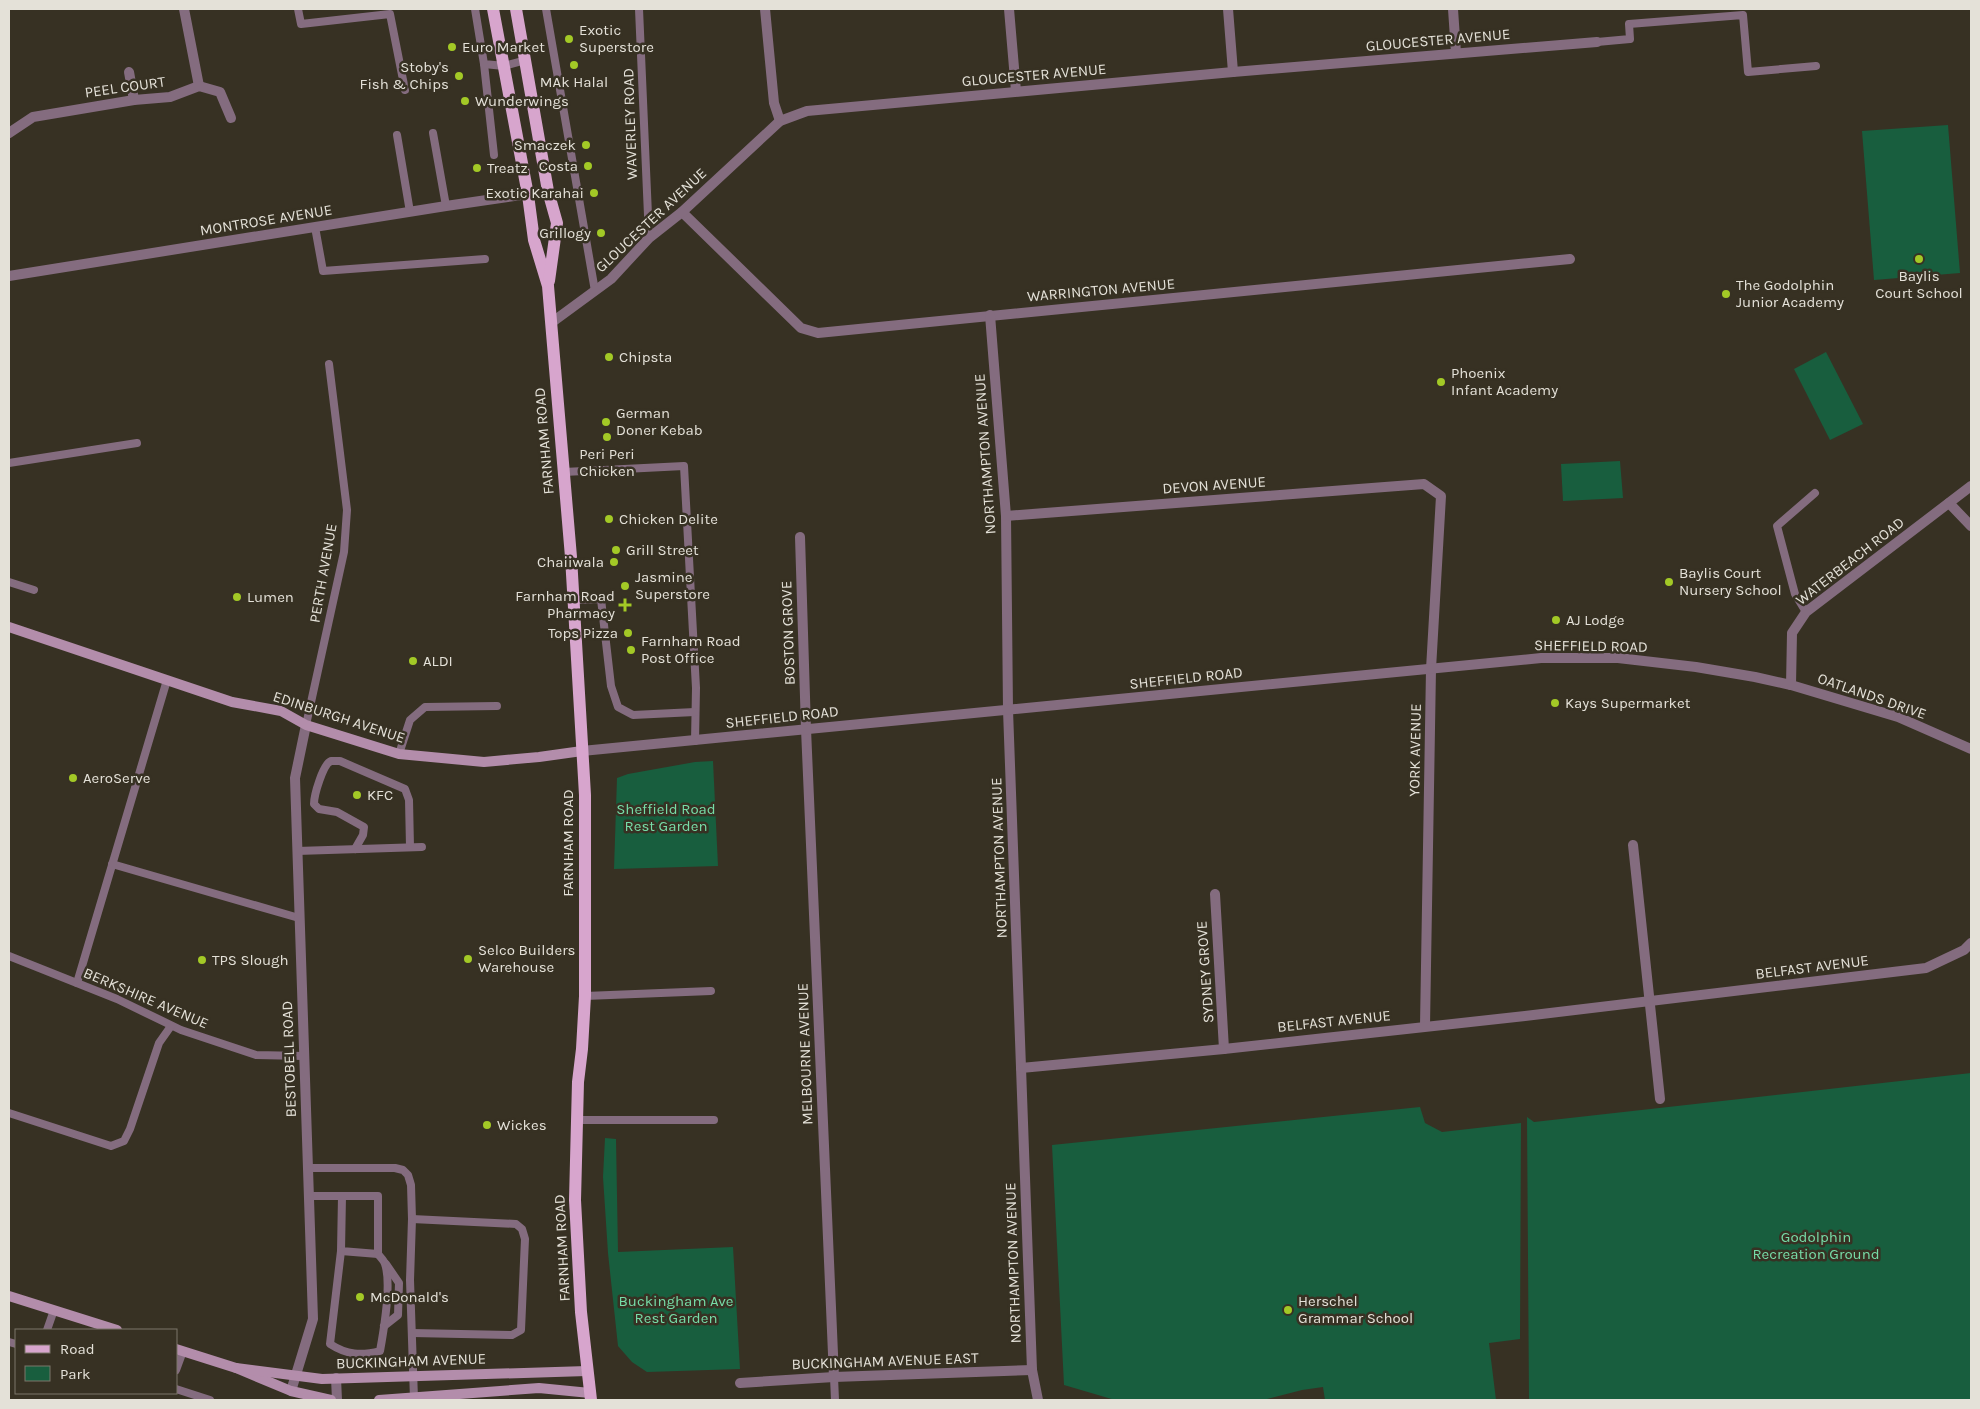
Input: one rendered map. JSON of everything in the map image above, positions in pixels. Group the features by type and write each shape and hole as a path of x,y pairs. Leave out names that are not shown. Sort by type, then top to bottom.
{"main road":[{"name":"FARNHAM ROAD","path":"493,9 528,195 534,240 548,286 574,600 585,795 585,996 578,1082 575,1200 582,1312 590,1397"},
{"name":"FARNHAM ROAD","path":"516,9 548,192 557,223 548,286"}],"street":[{"path":"184,9 199,86 220,92 231,118"},
{"path":"765,9 774,103 780,121"},
{"path":"1009,9 1016,91"},
{"path":"1228,9 1233,72"},
{"path":"1453,9 1456,53"},
{"name":"GLOUCESTER AVENUE","path":"551,323 611,279 649,238 682,212 780,121 807,111 1233,72 1597,42"},
{"path":"129,72 134,100"},
{"name":"PEEL COURT","path":"9,132 33,117 134,100 170,97 199,86"},
{"name":"MONTROSE AVENUE","path":"9,276 446,206 548,192"},
{"name":"WARRINGTON AVENUE","path":"682,212 801,328 818,334 990,315 1570,259"},
{"name":"NORTHAMPTON AVENUE","path":"990,315 1006,516 1008,710 1032,1370 1038,1400"},
{"name":"DEVON AVENUE","path":"1006,516 1424,484"},
{"name":"YORK AVENUE","path":"1424,484 1441,496 1431,670 1426,1026"},
{"name":"WATERBEACH ROAD","path":"1791,685 1792,633 1806,612 1971,486"},
{"path":"1949,503 1971,526"},
{"name":"BOSTON GROVE","path":"800,537 806,729"},
{"name":"EDINBURGH AVENUE","path":"9,627 232,702 281,711 306,725 399,754 484,762 546,757 582,751"},
{"name":"SHEFFIELD ROAD","path":"582,751 1541,658 1618,658 1696,667 1791,685"},
{"name":"OATLANDS DRIVE","path":"1791,685 1898,717 1971,749"},
{"name":"BESTOBELL ROAD","path":"291,1391 313,1319 295,778 306,725"},
{"name":"MELBOURNE AVENUE","path":"806,729 834,1377"},
{"path":"1634,844 1660,1099"},
{"name":"SYDNEY GROVE","path":"1215,894 1224,1049"},
{"name":"BELFAST AVENUE","path":"1021,1068 1224,1049 1926,968 1964,950 1971,943"},
{"path":"9,1296 114,1329"},
{"name":"BUCKINGHAM AVENUE","path":"180,1350 236,1368 291,1391 331,1400"},
{"name":"BUCKINGHAM AVENUE","path":"236,1368 322,1379 587,1371"},
{"name":"BUCKINGHAM AVENUE EAST","path":"740,1383 834,1377 1032,1370"},
{"path":"336,1378 337,1400"},
{"path":"379,1400 414,1399 539,1388 590,1397"}],"lane":[{"path":"298,9 300,24 390,14 405,90"},
{"path":"475,9 484,64 494,155"},
{"path":"546,9 595,291"},
{"name":"WAVERLEY ROAD","path":"639,9 649,238"},
{"path":"1597,42 1630,40 1629,24 1743,15 1748,72 1816,66"},
{"path":"484,64 504,66 526,60"},
{"path":"433,133 446,206"},
{"path":"397,135 410,212"},
{"path":"315,227 323,270 485,259"},
{"name":"PERTH AVENUE","path":"306,725 344,552 347,510 329,364"},
{"path":"9,462 137,443"},
{"path":"564,472 684,466 696,688 695,741"},
{"path":"1806,612 1795,594 1777,526 1816,493"},
{"path":"9,582 34,590"},
{"path":"574,600 601,599 611,686 618,707 633,715 695,712"},
{"path":"77,983 167,680"},
{"path":"399,754 410,720 425,707 497,706"},
{"path":"355,849 363,835 364,827 337,812 319,810 314,804 314,794 326,765 331,762 340,762 405,789 409,800 410,847"},
{"path":"297,850 422,847"},
{"path":"112,864 300,918"},
{"name":"BERKSHIRE AVENUE","path":"9,956 118,999 171,1026 256,1055 304,1056"},
{"path":"585,996 711,991"},
{"path":"9,1113 111,1146 124,1141 130,1129 158,1043 171,1026"},
{"path":"578,1120 714,1120"},
{"path":"308,1168 395,1168 403,1170 408,1175 411,1185 412,1219 410,1280 414,1399"},
{"path":"309,1196 378,1196 378,1254 399,1283 398,1315 384,1326"},
{"path":"342,1196 341,1251 330,1344 342,1352 367,1354 380,1351 384,1326 387,1276 384,1262"},
{"path":"412,1219 516,1224 522,1229 525,1239 521,1330 512,1335 412,1332"},
{"path":"341,1251 378,1254"},
{"path":"47,1329 54,1310"},
{"path":"834,1377 835,1400"},
{"path":"178,1390 210,1400"}],"green space":[{"path":"1948,125 1960,273 1874,280 1862,131"},
{"path":"1826,352 1863,424 1830,440 1794,369"},
{"path":"1620,461 1623,498 1563,501 1561,464"},
{"name":"Sheffield Road Rest Garden","path":"713,761 718,866 614,869 617,778 628,774 695,762"},
{"name":"Godolphin Recreation Ground","path":"1971,1073 1971,1400 1529,1400 1527,1117 1534,1122"},
{"name":"Herschel Grammar School","path":"1420,1107 1425,1123 1442,1132 1521,1123 1520,1339 1489,1343 1496,1400 1325,1400 1323,1387 1302,1390 1263,1400 1115,1400 1064,1385 1052,1145"},
{"name":"Buckingham Ave Rest Garden","path":"605,1138 616,1139 618,1252 733,1247 740,1369 647,1372 632,1362 618,1346 608,1253 603,1177"}],"place":[{"name":"Exotic Superstore","path":"569,39"},
{"name":"Euro Market","path":"452,47"},
{"name":"MAk Halal","path":"574,65"},
{"name":"Stoby's Fish & Chips","path":"459,76"},
{"name":"Wunderwings","path":"465,101"},
{"name":"Smaczek","path":"586,145"},
{"name":"Costa","path":"588,166"},
{"name":"Treatz","path":"477,168"},
{"name":"Exotic Karahai","path":"594,193"},
{"name":"Grillogy","path":"601,233"},
{"name":"Baylis Court School","path":"1919,259"},
{"name":"The Godolphin Junior Academy","path":"1726,294"},
{"name":"Chipsta","path":"609,357"},
{"name":"Phoenix Infant Academy","path":"1441,382"},
{"name":"German Doner Kebab","path":"606,422"},
{"name":"Peri Peri Chicken","path":"607,437"},
{"name":"Chicken Delite","path":"609,519"},
{"name":"Grill Street","path":"616,550"},
{"name":"Chaiiwala","path":"614,562"},
{"name":"Baylis Court Nursery School","path":"1669,582"},
{"name":"Jasmine Superstore","path":"625,586"},
{"name":"Lumen","path":"237,597"},
{"name":"Farnham Road Pharmacy","path":"625,605"},
{"name":"AJ Lodge","path":"1556,620"},
{"name":"Tops Pizza","path":"628,633"},
{"name":"Farnham Road Post Office","path":"631,650"},
{"name":"ALDI","path":"413,661"},
{"name":"Kays Supermarket","path":"1555,703"},
{"name":"AeroServe","path":"73,778"},
{"name":"KFC","path":"357,795"},
{"name":"Selco Builders Warehouse","path":"468,959"},
{"name":"TPS Slough","path":"202,960"},
{"name":"Wickes","path":"487,1125"},
{"name":"McDonald's","path":"360,1297"},
{"name":"Herschel Grammar School","path":"1288,1310"}]}
